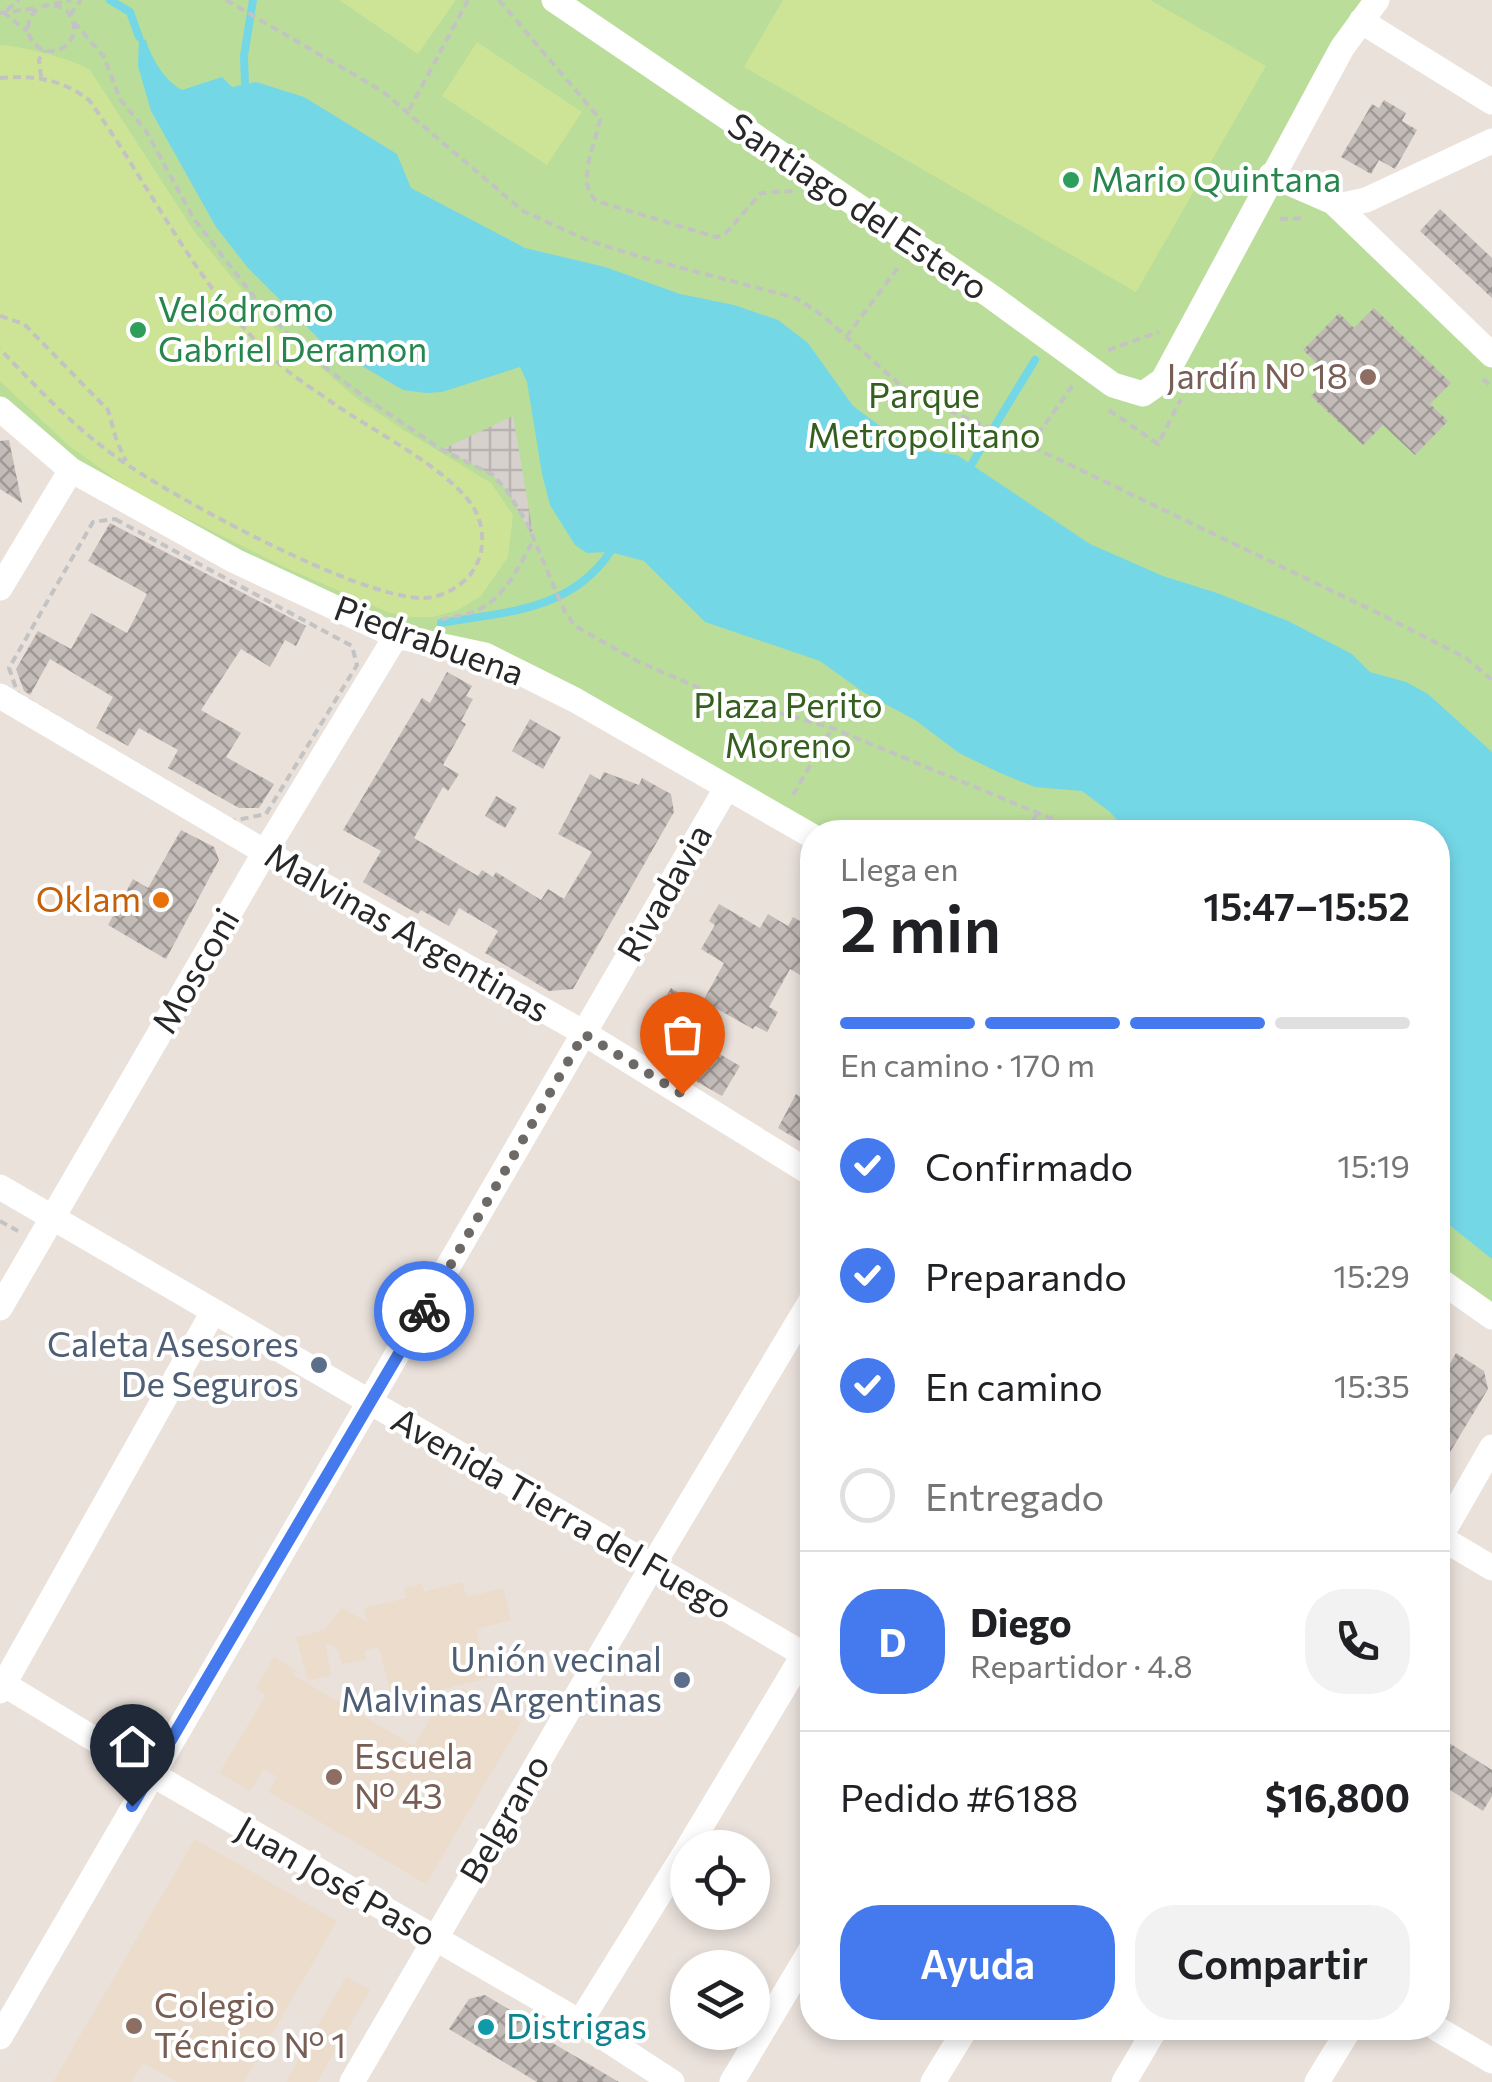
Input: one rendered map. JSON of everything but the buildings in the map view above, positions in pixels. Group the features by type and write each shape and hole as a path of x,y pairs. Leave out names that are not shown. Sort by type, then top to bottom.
{"street":[{"name":"Santiago del Estero","path":"554,0 1113,385 1143,394 1174,386"},
{"path":"1174,386 1271,175 1342,48 1376,0"},
{"path":"1361,22 1492,102"},
{"path":"1326,211 1382,194 1492,141"},
{"path":"1271,175 1326,211 1485,364"},
{"name":"Piedrabuena","path":"0,409 70,470 235,561 396,636 485,655 576,700 800,829"},
{"path":"0,588 70,470"},
{"name":"Mosconi","path":"0,1308 264,852 396,636"},
{"name":"Malvinas Argentinas","path":"0,696 584,1034 800,1167"},
{"name":"Rivadavia","path":"0,2037 727,787"},
{"name":"Avenida Tierra del Fuego","path":"0,1188 800,1651"},
{"path":"1450,1287 1492,1317"},
{"path":"1,1686 213,1312"},
{"name":"Belgrano","path":"352,2082 800,1319"},
{"path":"1450,1518 1492,1448"},
{"path":"1450,1545 1492,1568"},
{"path":"699,1830 800,1669"},
{"name":"Juan José Paso","path":"1,1686 580,2022 672,2082"},
{"path":"580,2022 670,1877"},
{"path":"732,2082 800,1968"},
{"path":"1450,2036 1492,2062"},
{"path":"933,2082 959,2040"},
{"path":"1124,2082 1149,2040"},
{"path":"1317,2082 1343,2040"}],"path":[{"path":"2,12 19,0"},
{"path":"2,12 71,0"},
{"path":"70,15 81,0"},
{"path":"226,0 382,91 524,211 587,240 796,298 921,399 1010,436 1397,623 1466,658 1492,680"},
{"path":"408,111 468,0"},
{"path":"499,0 600,118 585,181 596,201 716,237 726,234 761,193 793,192"},
{"path":"46,4 58,6 70,15 104,57 120,99 146,131 210,244 282,330 305,352 401,424 492,476 507,491 575,626 639,662 716,695 832,728 1056,820"},
{"path":"46,4 31,18 29,33 32,41 45,50 61,49 68,44 74,22"},
{"path":"2,12 29,33"},
{"path":"40,77 39,60 45,50"},
{"path":"0,78 40,77 70,86 89,100 206,278 273,359 448,479 475,511 482,548 471,574 446,593 425,598 401,596 359,583 308,560 195,505 133,468 77,426 0,349"},
{"path":"1273,218 1294,221 1326,211"},
{"path":"846,336 900,265"},
{"path":"0,316 24,324 108,410 117,442 133,468"},
{"path":"1106,350 1158,334 1165,322"},
{"path":"1485,364 1492,387"},
{"path":"1030,446 1073,385"},
{"path":"1104,406 1158,444 1174,386"},
{"path":"114,519 352,646 357,665 266,814 232,821 18,694 9,668 93,522 114,519"},
{"path":"432,623 474,612 493,600 513,577 534,539"},
{"path":"793,795 832,728"},
{"path":"1033,820 1038,812"}],"shaded area":[{"path":"513,416 534,539 507,491 493,475 443,449"},
{"path":"462,1582 467,1597 503,1588 511,1620 476,1629 488,1678 393,1702 379,1647 365,1650 366,1660 342,1664 337,1648 325,1642 331,1675 308,1681 296,1637 324,1630 342,1608 367,1622 364,1608 406,1598 404,1588 422,1584 424,1592"},
{"path":"274,1657 296,1670 293,1675 414,1746 446,1693 456,1698 462,1688 521,1722 426,1884 269,1792 277,1777 264,1769 250,1791 219,1773 266,1695 256,1688"},
{"path":"195,1839 337,1921 244,2082 177,2082 143,2063 132,2082 53,2082"},
{"path":"346,1977 370,1990 317,2082 286,2081"}],"green space":[{"name":"Parque Metropolitano","path":"0,0 1377,0 1271,175 1333,202 1492,355 1492,1317 1450,1287 1450,820 800,820 800,825 575,700 396,636 71,470 0,409"},
{"path":"339,0 454,0 455,1 418,54"},
{"name":"Mario Quintana","path":"783,0 1150,0 1266,66 1136,292 744,67"},
{"path":"477,42 582,112 547,165 442,96"},
{"name":"Velódromo Gabriel Deramon","path":"0,45 46,54 90,70 194,231 270,324 355,397 491,483 513,515 508,557 481,596 458,610 433,617 407,617 284,567 134,492 69,446 0,381"}],"water":[{"path":"139,37 146,40 164,75 182,90 222,77 232,87 256,82 304,97 397,154 411,188 525,248 605,267 680,294 734,305 778,320 808,343 853,406 910,448 957,455 1090,544 1163,576 1288,621 1352,654 1370,672 1406,682 1428,694 1492,752 1492,1259 1450,1226 1450,820 1117,820 1082,791 1035,787 959,753 915,720 863,692 820,661 705,622 644,561 610,552 587,553 575,545 550,505 527,382 520,367 442,392 426,393 403,390 323,343 248,268 216,227 151,111 138,66"}],"waterway":[{"path":"110,0 130,12 139,37"},
{"path":"245,85 244,56 253,0"},
{"path":"971,465 1035,360"},
{"path":"441,623 512,611 556,597 594,572 610,552"}],"way so far":[{"path":"424,1311 584,1034 682,1094"}],"place":[{"name":"Mario Quintana","path":"1071,180"},
{"name":"Velódromo Gabriel Deramon","path":"138,330"},
{"name":"Jardín Nº 18","path":"1368,377"},
{"name":"Oklam","path":"161,900"},
{"name":"Caleta Asesores De Seguros","path":"319,1365"},
{"name":"Unión vecinal Malvinas Argentinas","path":"682,1680"},
{"name":"Escuela Nº 43","path":"334,1777"},
{"name":"Colegio Técnico Nº 1","path":"134,2026"},
{"name":"Distrigas","path":"486,2027"}],"route":[{"path":"132,1806 424,1311"}],"park label":[{"name":"Plaza Perito Moreno","path":"788,726"}]}
